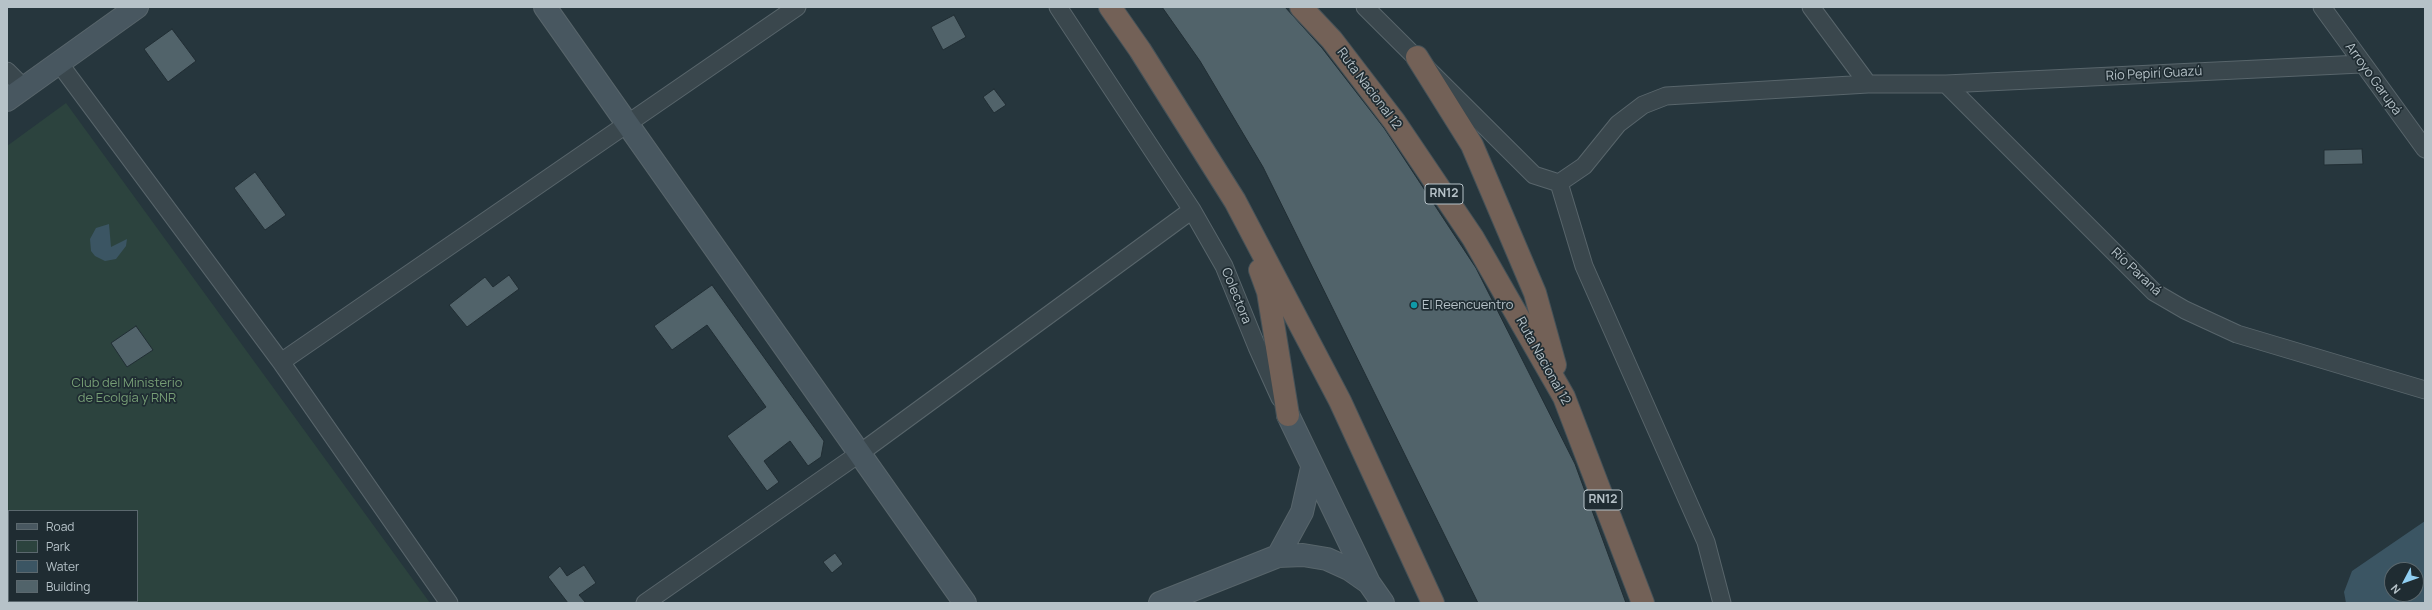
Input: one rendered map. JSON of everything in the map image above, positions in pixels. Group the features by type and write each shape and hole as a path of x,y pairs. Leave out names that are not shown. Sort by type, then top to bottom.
{"highway":[{"path":"1110,7 1140,50 1235,201 1340,401 1433,603"},
{"name":"Ruta Nacional 12","path":"1301,7 1332,40 1394,121 1473,238 1564,397 1643,603"},
{"path":"1417,57 1472,145 1535,293 1564,397"},
{"path":"1235,201 1268,292 1288,415"}],"main road":[{"path":"16,94 137,7"},
{"path":"544,7 965,603"},
{"name":"Colectora","path":"1288,415 1312,468 1369,583 1383,603"},
{"path":"1278,556 1302,512 1312,468"},
{"path":"1160,603 1278,556 1303,555 1327,560 1349,569 1369,583"}],"street":[{"path":"281,362 797,7"},
{"name":"Colectora","path":"1058,7 1192,210 1224,266 1257,347 1288,415"},
{"path":"1365,7 1417,57 1534,175 1559,183 1584,266 1706,542 1722,603"},
{"path":"1811,7 1868,84"},
{"name":"Arroyo Garupá","path":"2322,7 2361,64 2425,149"},
{"path":"59,63 281,362 449,603"},
{"name":"Río Pepirí Guazú","path":"1559,183 1584,166 1618,124 1643,105 1666,96 1868,84 1946,84 2361,64"},
{"path":"7,71 16,94"},
{"name":"Río Paraná","path":"1946,84 2154,292 2185,310 2237,334 2425,390"},
{"path":"645,603 860,453 1192,210"}],"green space":[{"name":"Club del Ministerio de Ecolgía y RNR","path":"66,103 430,603 7,603 7,146"}],"water":[{"path":"109,224 111,247 127,239 126,246 116,259 105,261 95,256 91,251 90,239 96,228"},
{"path":"2425,521 2425,603 2346,603 2344,592 2352,571"}],"building":[{"name":"El Reencuentro","path":"1162,7 1285,7 1322,48 1384,128 1476,268 1575,464 1626,603 1478,603 1263,167 1200,61"},
{"path":"954,15 966,37 943,50 931,27"},
{"path":"172,29 196,61 168,82 144,49"},
{"path":"994,89 1006,105 994,113 983,97"},
{"path":"2362,149 2363,164 2324,165 2324,150"},
{"path":"255,172 286,215 265,230 234,188"},
{"path":"509,275 519,289 467,327 449,305 485,277 493,287"},
{"path":"712,285 824,441 821,457 808,466 790,441 764,461 779,482 767,491 727,436 766,407 707,325 672,350 654,326"},
{"path":"136,326 153,350 127,367 111,343"},
{"path":"835,553 843,564 832,573 823,562"},
{"path":"584,565 596,583 579,595 586,603 568,603 548,577 560,566 567,576"}],"place":[{"name":"El Reencuentro","path":"1414,305"}]}
